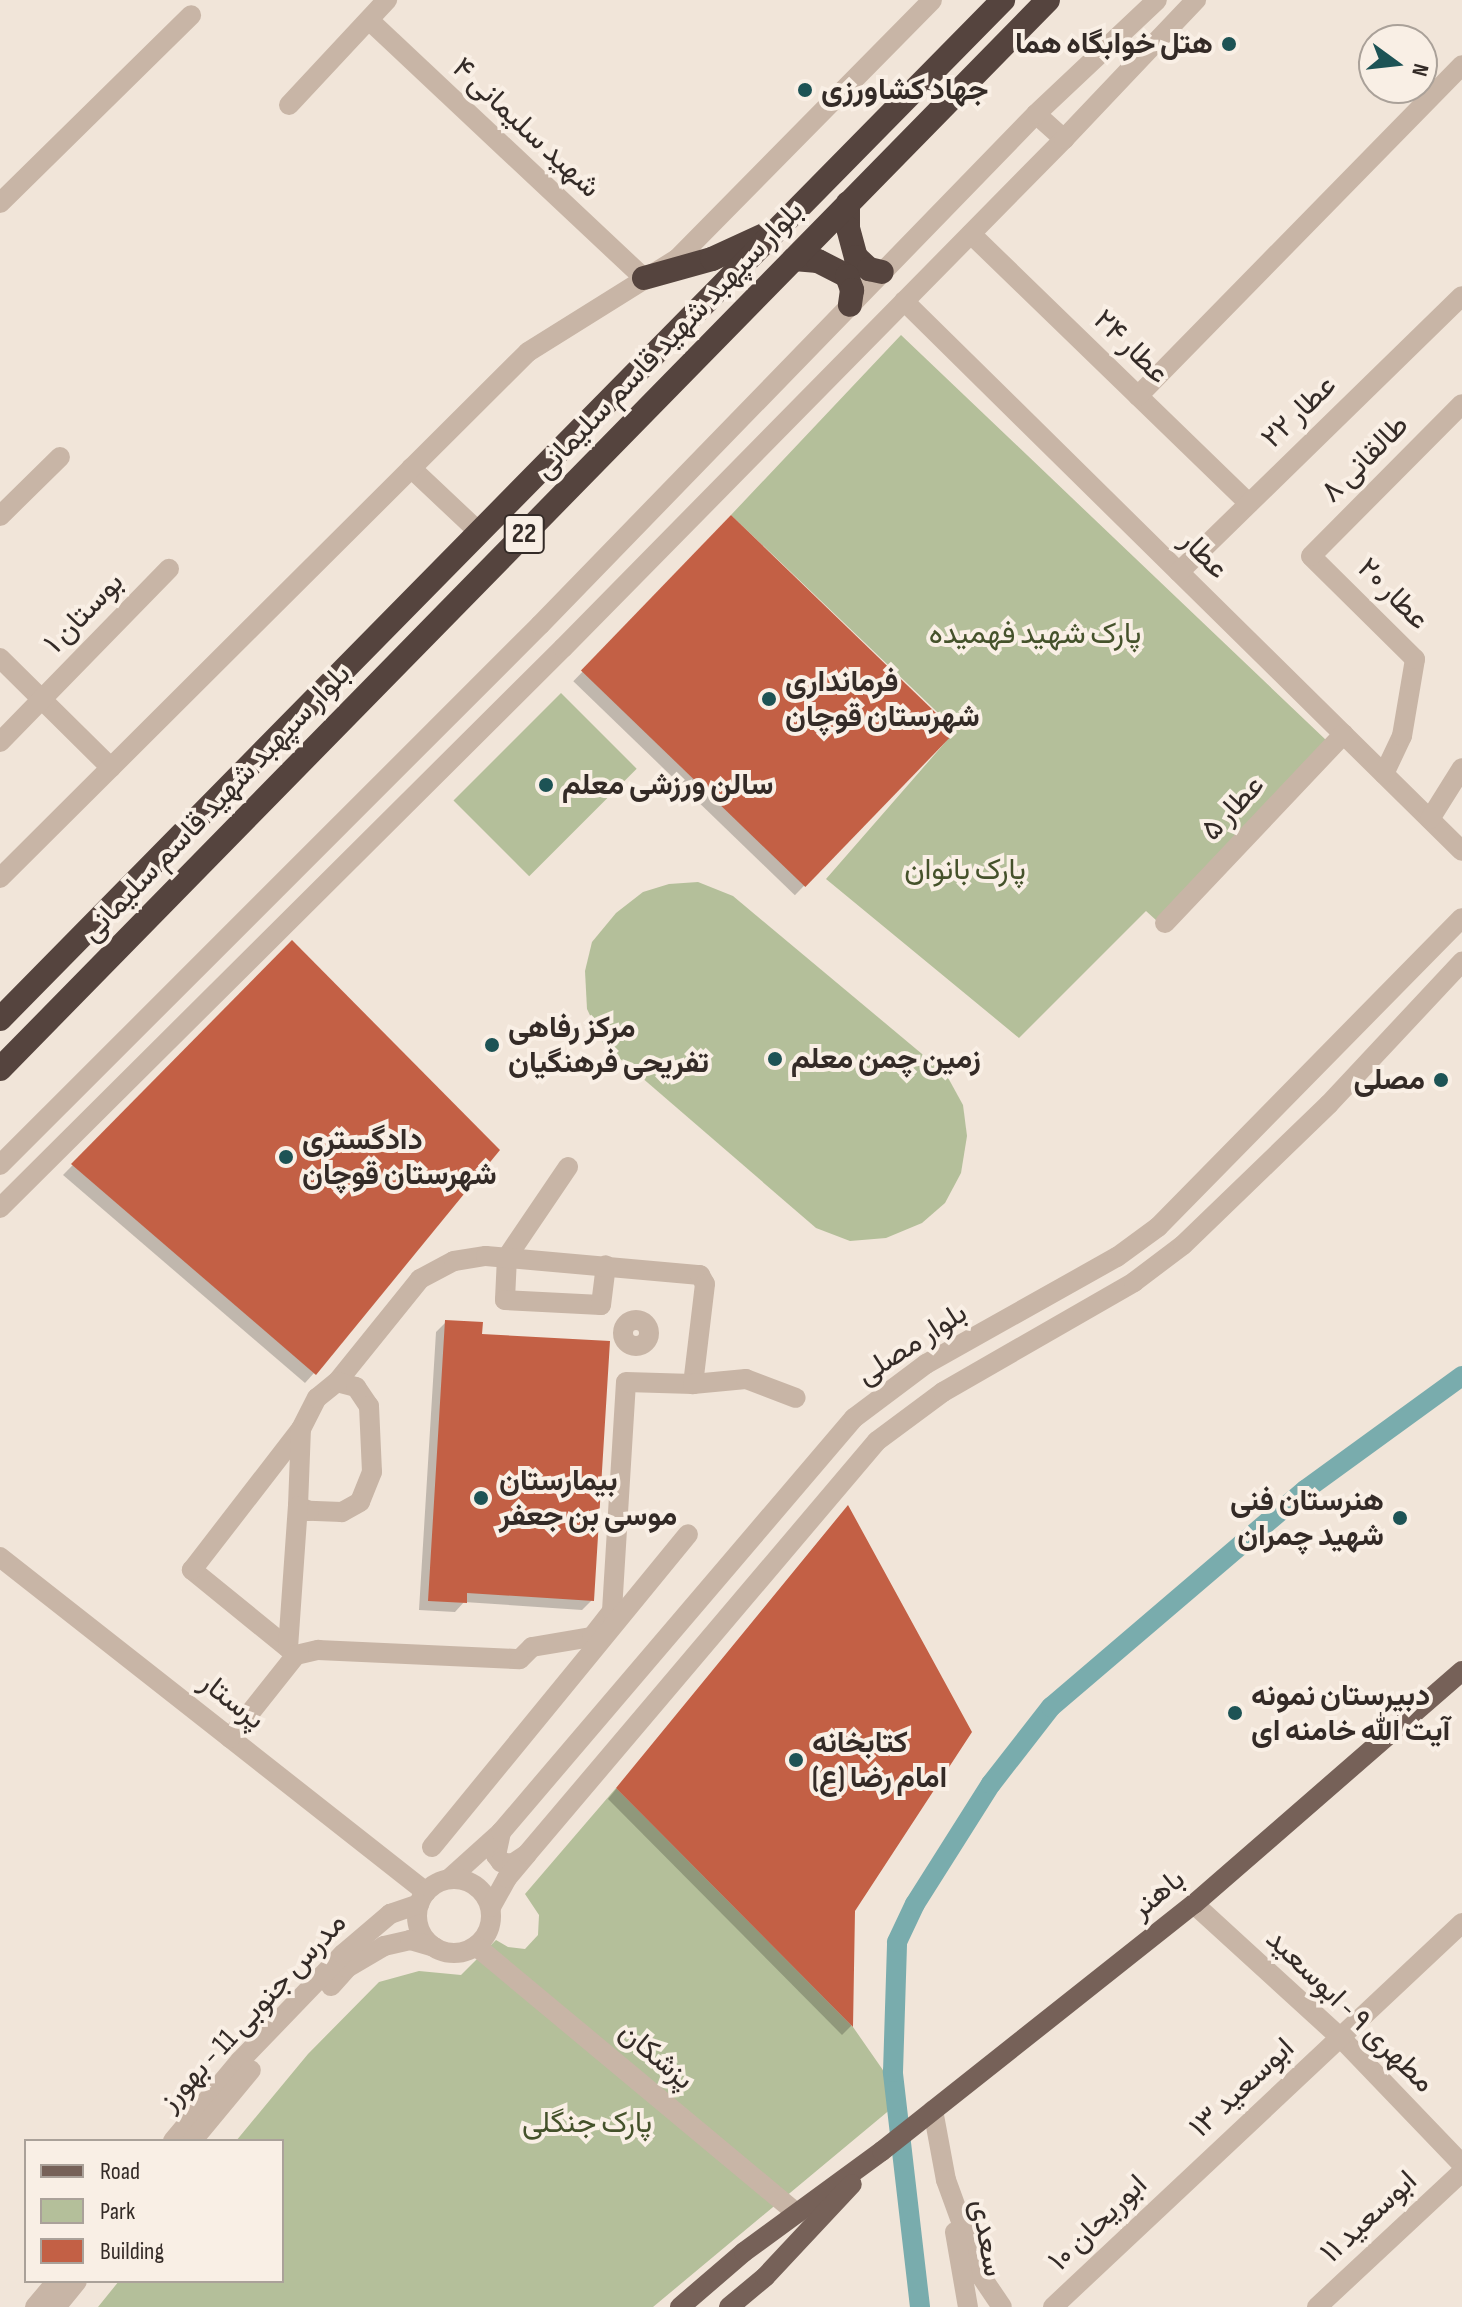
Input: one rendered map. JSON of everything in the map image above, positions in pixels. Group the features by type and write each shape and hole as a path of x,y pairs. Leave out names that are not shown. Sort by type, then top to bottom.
{"highway":[{"name":"بلوار سپهبد شهید قاسم سلیمانی","path":"0,1019 1003,0"},
{"name":"بلوار سپهبد شهید قاسم سلیمانی","path":"0,1069 1048,0"},
{"path":"848,203 848,228 856,257 869,269 882,272"},
{"path":"644,278 712,259 777,229"},
{"path":"794,259 818,261 847,276 852,290 850,305"}],"main road":[{"name":"باهنر","path":"680,2307 1194,1904 1462,1671"},
{"name":"باهنر","path":"729,2307 765,2277 882,2151"}],"street":[{"path":"289,105 387,0"},
{"path":"0,878 528,352 677,259 932,0"},
{"path":"0,1165 540,625 1036,114 1157,0"},
{"path":"0,1208 563,648 1064,139 1196,0"},
{"path":"0,203 191,15"},
{"name":"شهید سلیمانی ۴","path":"369,20 644,278"},
{"path":"1138,396 1462,65"},
{"path":"1036,114 1064,139"},
{"name":"عطار ۲۴","path":"971,234 1249,503"},
{"name":"عطار ۲۲","path":"1179,572 1462,296"},
{"name":"عطار","path":"904,301 1462,851"},
{"name":"طالقانی ۸","path":"1311,556 1462,404"},
{"path":"0,516 60,457"},
{"path":"411,468 479,532"},
{"name":"عطار ۲۰","path":"1311,556 1415,659 1402,736 1384,774"},
{"name":"بوستان ۱","path":"0,742 169,569"},
{"path":"540,625 563,648"},
{"path":"0,658 111,768"},
{"name":"عطار ۵","path":"1165,923 1344,734"},
{"path":"1430,819 1462,768"},
{"name":"بلوار مصلی","path":"449,1879 501,1832 854,1418 926,1364 1117,1257 1158,1227 1462,918"},
{"name":"بلوار مصلی","path":"491,1907 507,1878 877,1441 943,1392 1134,1282 1183,1245 1329,1104 1462,962"},
{"path":"175,990 197,1012"},
{"path":"568,1167 507,1257 505,1300 601,1305 606,1265"},
{"path":"301,1429 288,1648 192,1570 301,1429 317,1398 337,1382 420,1279 454,1261 507,1257 700,1275 705,1284 693,1384"},
{"path":"230,1738 296,1655 318,1650 520,1659 532,1647 592,1637 612,1611 626,1382 633,1346"},
{"path":"626,1382 693,1384 746,1379 796,1398"},
{"path":"298,1506 309,1511 342,1512 360,1502 372,1472 369,1406 356,1387 337,1382"},
{"path":"432,1847 634,1604 688,1534"},
{"name":"پرستار","path":"0,1557 230,1738 423,1898"},
{"path":"614,1580 634,1604"},
{"path":"501,1832 496,1855 501,1862 512,1864 527,1854"},
{"path":"449,1879 475,1885 491,1907 491,1922 476,1946 463,1952 434,1947 422,1933 423,1898 449,1879"},
{"name":"مدرس جنوبی 11 - بهورز","path":"193,2139 245,2066 343,1954 390,1914 423,1898"},
{"name":"مطهری ۹ - ابوسعید","path":"1194,1904 1341,2038 1462,2164"},
{"name":"ابوسعید ۱۳","path":"1184,2182 1462,1923"},
{"name":"مدرس جنوبی 11 - بهورز","path":"175,2139 347,1968 384,1946 410,1940 434,1947"},
{"name":"پزشکان","path":"476,1946 797,2213"},
{"path":"926,2116 981,2276 1002,2307"},
{"name":"ابوسعید ۱۱","path":"1317,2307 1462,2172"},
{"name":"سعدی","path":"946,2180 968,2307"},
{"name":"ابوریحان ۱۰","path":"1053,2307 1184,2182"},
{"path":"35,2307 55,2283"},
{"path":"56,2307 75,2283"}],"green space":[{"name":"پارک شهید فهمیده","path":"901,335 1327,741 1157,921 1146,911 1019,1038 826,879 956,730 731,515"},
{"name":"سالن ورزشی معلم","path":"561,693 637,769 529,876 454,800"},
{"name":"زمین چمن معلم","path":"698,882 733,896 946,1074 963,1105 967,1136 961,1173 945,1203 922,1223 886,1238 850,1241 816,1228 604,1045 587,1009 585,971 592,942 616,913 643,892 669,884"},
{"name":"پارک جنگلی","path":"616,1788 853,2027 885,2073 892,2108 653,2307 98,2307 117,2283 284,2283 284,2139 238,2139 308,2054 379,1982 419,1971 461,1975 496,1940 508,1947 525,1949 538,1935 539,1915 525,1894"}],"building":[{"name":"فرمانداری شهرستان قوچان","path":"731,515 955,732 805,887 581,670"},
{"name":"دادگستری شهرستان قوچان","path":"292,940 500,1150 316,1375 71,1164"},
{"path":"445,1320 483,1322 482,1334 610,1341 594,1601 467,1593 467,1603 428,1601"},
{"name":"کتابخانه امام رضا (ع)","path":"848,1505 972,1732 855,1911 853,2027 616,1788"}],"waterway":[{"path":"920,2307 893,2072 897,1942 915,1904 991,1784 1051,1707 1305,1490 1462,1376"}],"place":[{"name":"هتل خوابگاه هما","path":"1229,44"},
{"name":"جهاد کشاورزی","path":"805,90"},
{"name":"فرمانداری شهرستان قوچان","path":"769,699"},
{"name":"سالن ورزشی معلم","path":"546,785"},
{"name":"مرکز رفاهی تفریحی فرهنگیان","path":"492,1045"},
{"name":"زمین چمن معلم","path":"775,1059"},
{"name":"مصلی","path":"1441,1080"},
{"name":"دادگستری شهرستان قوچان","path":"286,1157"},
{"name":"بیمارستان موسی بن جعفر","path":"481,1498"},
{"name":"هنرستان فنی شهید چمران","path":"1400,1518"},
{"name":"دبیرستان نمونه آیت الله خامنه ای","path":"1235,1713"},
{"name":"کتابخانه امام رضا (ع)","path":"796,1760"}],"park label":[{"name":"پارک بانوان","path":"965,870"}]}
